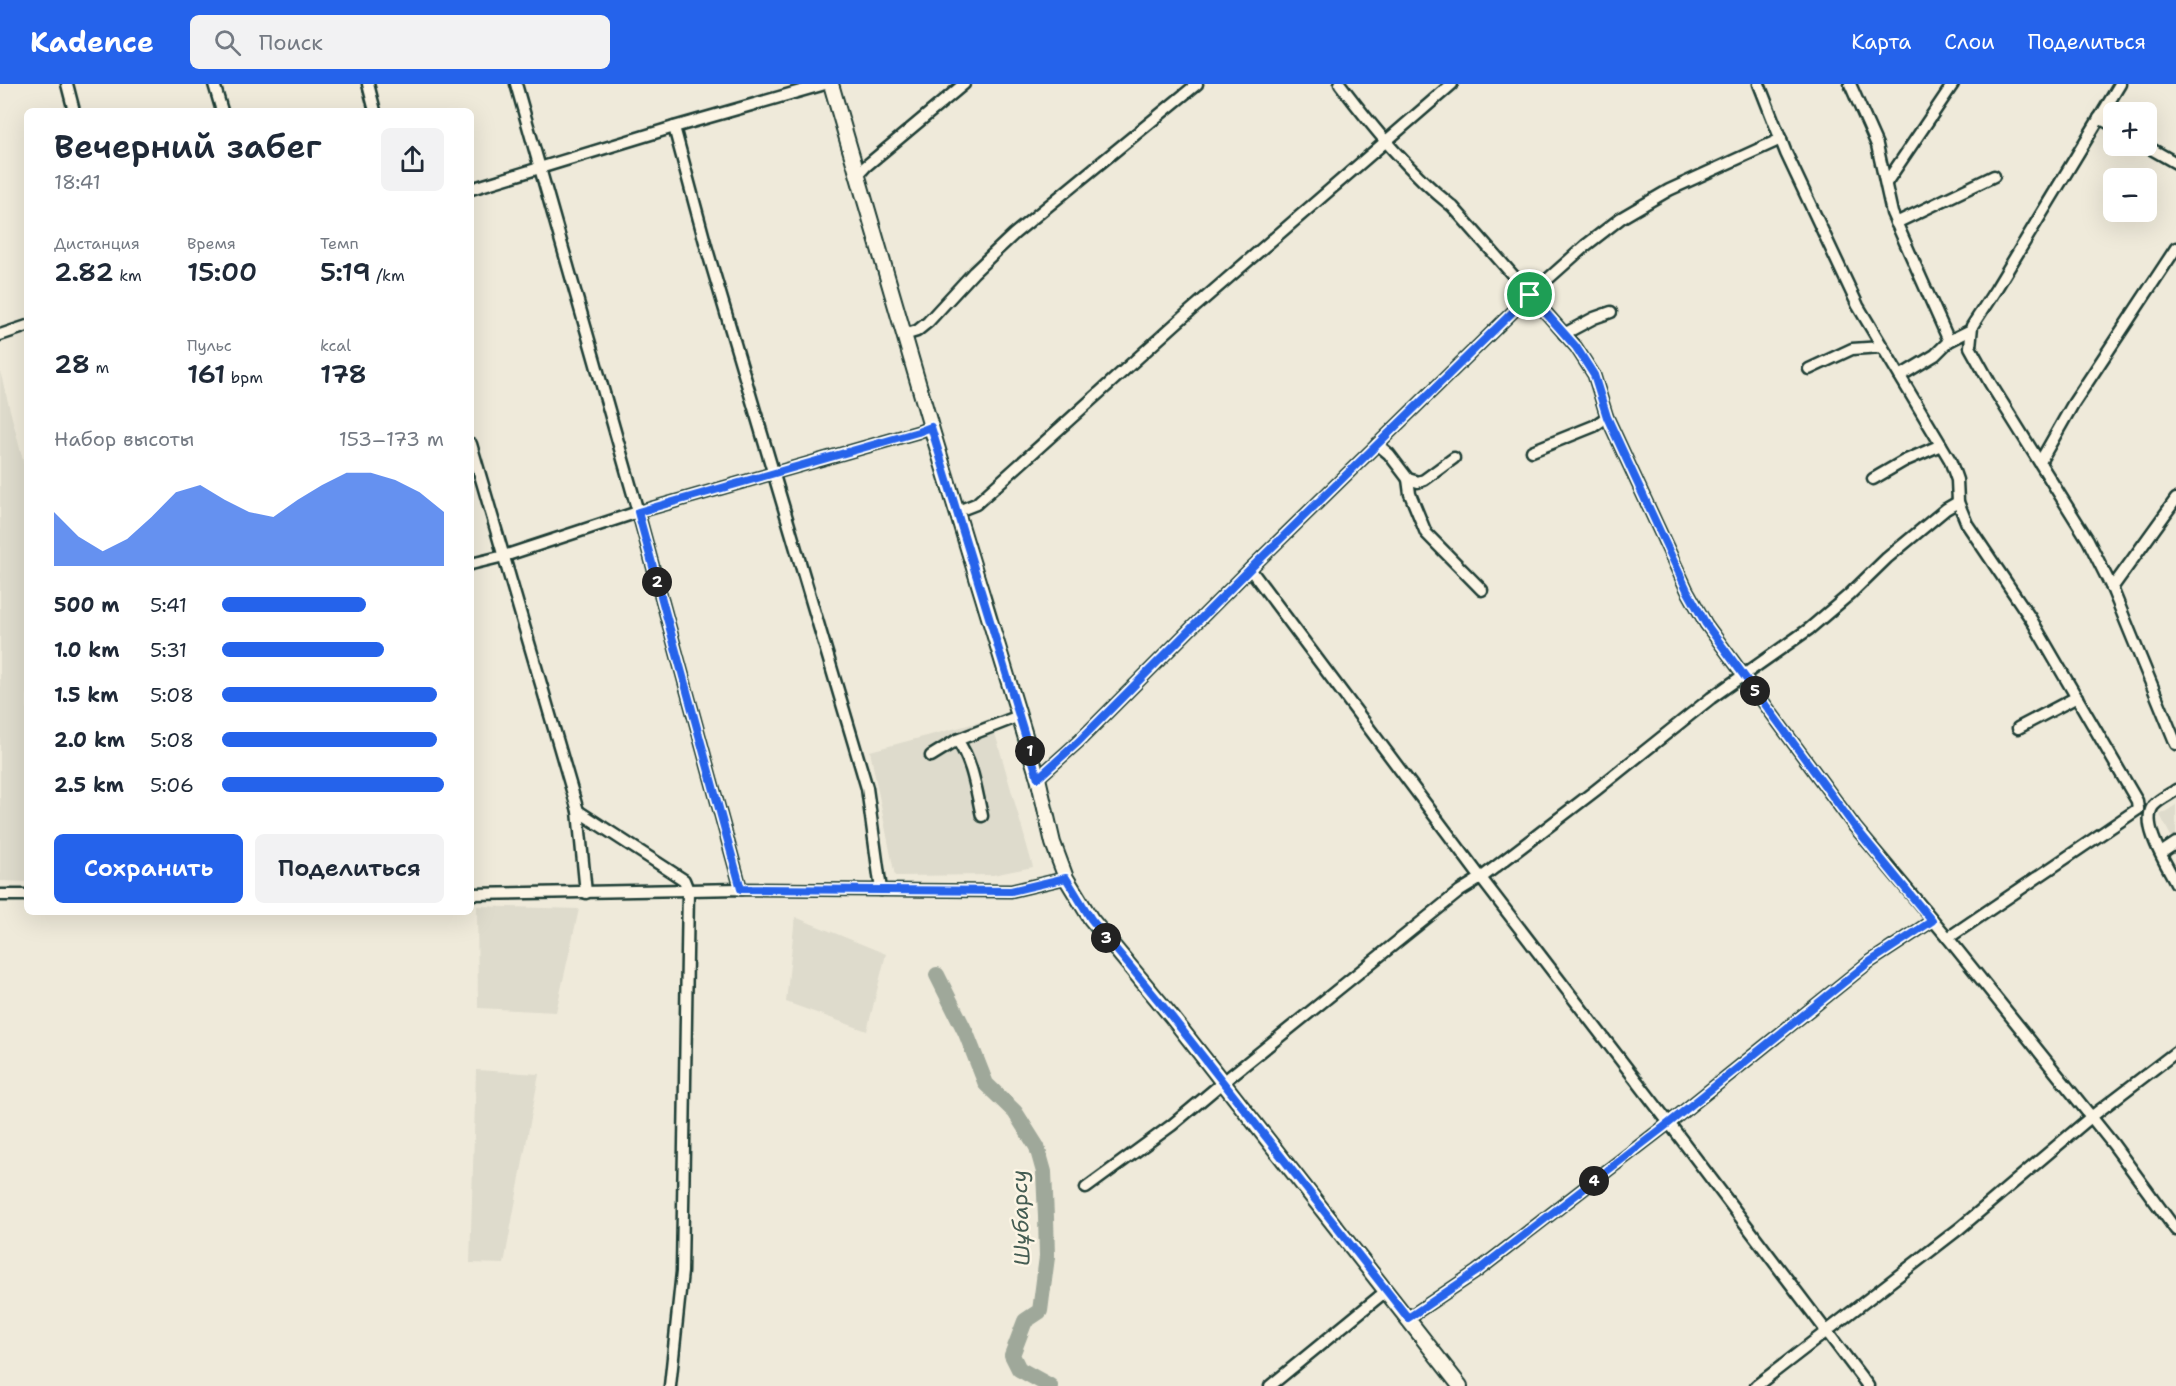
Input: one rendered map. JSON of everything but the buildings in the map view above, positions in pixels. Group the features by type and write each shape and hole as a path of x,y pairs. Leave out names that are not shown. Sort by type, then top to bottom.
{"street":[{"path":"66,84 73,108"},
{"path":"214,84 221,108"},
{"path":"368,84 374,108"},
{"path":"516,84 638,512 741,889"},
{"path":"474,188 825,84"},
{"path":"831,84 931,427 1020,716 1038,778 1053,843 1066,878 1091,919 1171,1016 1460,1386"},
{"path":"857,176 964,84"},
{"path":"904,335 928,322 974,272 1014,234 1197,84"},
{"path":"1340,84 1385,142 1431,190 1453,207 1576,347 1594,375 1607,417 1687,590 1706,624 1855,827 1948,938 2091,1117 2176,1230"},
{"path":"958,511 976,504 1182,318 1452,84"},
{"path":"1759,84 1781,139 1858,306 1950,460 1957,480 1958,502 1967,524 2031,619 2137,801 2138,809"},
{"path":"1850,84 1877,144 1892,213 1949,341"},
{"path":"1886,183 1953,84"},
{"path":"2120,84 1996,289 1976,317 1971,330 1970,347 2088,540 2112,588 2176,744"},
{"path":"2099,118 2103,120"},
{"path":"674,127 706,246 867,788 881,890"},
{"path":"1038,778 1078,742 1250,569 1530,295 1585,246 1621,218 1669,190 1781,139"},
{"path":"2157,152 2176,163"},
{"path":"1896,223 1994,176"},
{"path":"2040,462 2073,404 2176,248"},
{"path":"1564,334 1611,312"},
{"path":"0,335 24,327"},
{"path":"1900,376 1935,355 1949,341 1971,330"},
{"path":"1809,369 1852,349 1882,347"},
{"path":"1532,451 1594,426 1607,417"},
{"path":"474,563 504,556 638,512 931,427"},
{"path":"1377,444 1389,454 1408,479 1410,494 1425,533 1482,590"},
{"path":"1873,479 1904,461 1941,445"},
{"path":"474,454 579,811 586,892"},
{"path":"1408,479 1418,482 1424,480 1454,458"},
{"path":"2112,588 2176,499"},
{"path":"1086,1188 1172,1125 1460,891 1481,878 1711,698 1809,629 1896,550 1946,508 1958,502"},
{"path":"1250,569 1481,878 1868,1386"},
{"path":"2018,728 2077,698"},
{"path":"2169,724 2176,712"},
{"path":"931,756 957,740 1020,716"},
{"path":"957,740 971,768 982,816"},
{"path":"2176,789 2157,802 2152,807 2150,815 2150,827 2176,884"},
{"path":"2138,809 2150,815"},
{"path":"1948,938 2138,809"},
{"path":"579,811 684,880 688,890 682,1272 670,1386"},
{"path":"2161,852 2176,843"},
{"path":"474,894 741,889 1011,891 1066,878"},
{"path":"0,895 24,895"},
{"path":"1408,1318 1476,1272 1669,1123 1868,963 1932,921"},
{"path":"1756,1386 1960,1228 2091,1117 2176,1052"},
{"path":"1270,1386 1386,1291"}],"shaded area":[{"path":"0,371 24,464 24,882 0,881"},
{"path":"991,719 1033,867 993,875 895,876 870,751"},
{"path":"2176,805 2176,846 2160,815"},
{"path":"477,906 579,909 556,1012 478,1008"},
{"path":"795,917 886,954 867,1031 786,1002"},
{"path":"476,1070 539,1074 504,1264 470,1263"}],"waterway":[{"name":"Шұбарсу","path":"937,975 966,1033 986,1084 1015,1112 1037,1147 1044,1172 1047,1257 1040,1311 1025,1321 1012,1355 1019,1369 1050,1386"}],"route":[{"path":"1530,295 1576,347 1594,375 1607,417 1687,590 1706,624 1855,827 1932,921 1868,963 1669,1123 1476,1272 1408,1318 1171,1016 1091,919 1066,878 1011,891 741,889 638,512 931,427 1038,778 1078,742 1250,569 1530,295"}]}
